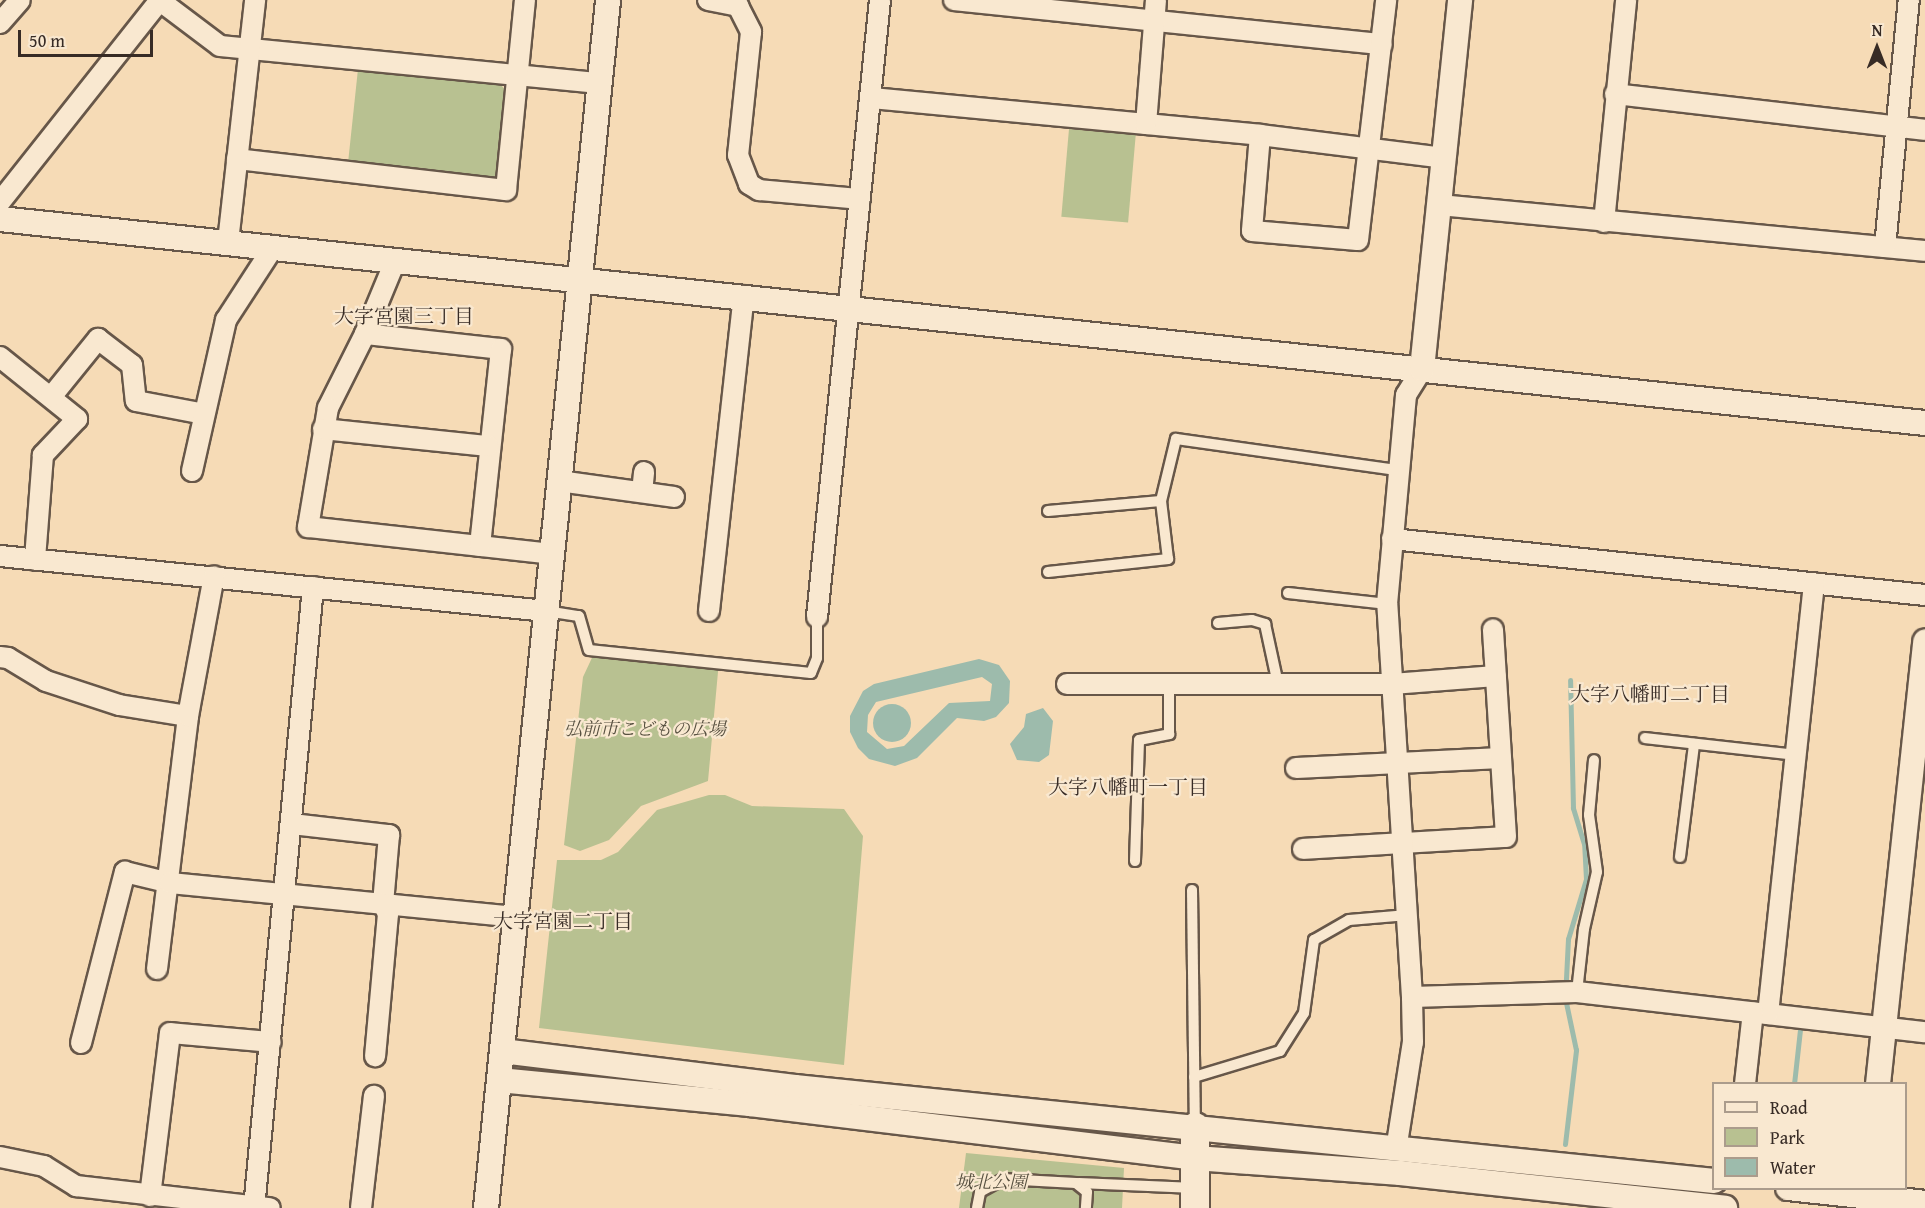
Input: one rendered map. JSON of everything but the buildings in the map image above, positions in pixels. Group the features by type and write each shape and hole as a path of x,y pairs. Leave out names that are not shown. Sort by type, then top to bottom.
{"main road":[{"path":"1195,1127 1195,1198"}],"street":[{"path":"0,23 20,0"},
{"path":"0,202 160,0 220,46 599,83"},
{"path":"228,242 255,0"},
{"path":"237,159 506,190 525,0 519,0"},
{"path":"486,1208 608,0"},
{"path":"708,0 738,6 751,32 738,155 748,184 759,190 861,200"},
{"path":"817,617 880,0"},
{"path":"954,0 1382,44"},
{"path":"1146,124 1156,0"},
{"path":"1260,135 1252,231 1358,240 1371,148 1386,0"},
{"path":"1396,1150 1413,1042 1408,915 1387,603 1397,470 1406,395 1422,369 1460,0"},
{"path":"1605,222 1626,0"},
{"path":"1885,247 1912,0 1925,1"},
{"path":"1616,94 1925,130"},
{"path":"871,98 1260,135 1444,158"},
{"path":"1439,205 1925,251"},
{"path":"0,219 396,259 1925,423"},
{"path":"192,471 226,320 273,246"},
{"path":"396,259 365,334 328,408 308,527 551,554"},
{"path":"709,611 744,297"},
{"path":"365,334 501,349 488,446 480,546"},
{"path":"51,398 98,339 132,365 136,401 204,414"},
{"path":"2,363 77,419 43,454 35,560"},
{"path":"323,429 488,446"},
{"path":"642,492 644,472"},
{"path":"559,481 674,496"},
{"path":"1392,539 1925,596"},
{"path":"0,556 546,611"},
{"path":"158,969 188,716 214,576"},
{"path":"1745,1082 1760,1013 1796,755 1814,583"},
{"path":"0,1156 44,1166 76,1186 259,1207 271,1042 313,587"},
{"path":"1303,849 1506,837 1492,629"},
{"path":"1878,1082 1920,743 1925,641"},
{"path":"0,657 8,658 46,681 118,705 188,716"},
{"path":"1067,684 1392,684 1496,676"},
{"path":"1296,768 1501,758"},
{"path":"292,824 389,835 383,904 388,914 375,1056"},
{"path":"81,1043 125,872 170,883 515,917"},
{"path":"1412,997 1576,992 1925,1032"},
{"path":"150,1196 170,1033 271,1042"},
{"path":"502,1051 795,1087 1712,1181"},
{"path":"499,1080 890,1120 1195,1158 1400,1173 1725,1208"},
{"path":"361,1208 374,1096"},
{"path":"1804,1190 1925,1203"}],"lane":[{"path":"1048,572 1168,559 1161,501 1176,440 1397,470"},
{"path":"1048,511 1161,501"},
{"path":"1288,593 1387,603"},
{"path":"546,611 579,616 590,650 811,673 817,658 817,617"},
{"path":"1218,623 1252,620 1264,624 1278,684"},
{"path":"1135,861 1139,740 1169,734 1169,684"},
{"path":"1645,738 1796,755"},
{"path":"1680,857 1694,744"},
{"path":"1576,992 1584,929 1597,872 1589,815 1594,760"},
{"path":"1191,890 1195,1127"},
{"path":"1194,1077 1280,1052 1304,1013 1314,940 1348,920 1408,915"},
{"path":"977,1208 980,1192 998,1180 1076,1183 1195,1198"},
{"path":"1076,1183 1087,1192 1086,1208"}],"green space":[{"path":"358,69 500,84 508,93 499,174 492,179 348,163"},
{"path":"1069,129 1136,135 1128,223 1061,217"},
{"name":"弘前市こどもの広場","path":"597,647 719,661 708,781 641,806 609,840 580,851 564,845 583,677"},
{"path":"709,795 725,795 752,806 844,809 863,836 844,1065 539,1028 557,860 601,860 618,852 657,810"},
{"name":"城北公園","path":"966,1153 1124,1168 1122,1208 959,1208"}],"water":[{"path":"979,659 999,665 1010,681 1009,703 996,717 984,721 957,718 917,758 895,766 869,759 858,748 850,732 850,716 863,691 874,684","holes":["982,677 992,684 990,701 949,703 904,746 887,749 867,732 868,715 876,702"]},
{"path":"892,704 905,710 911,723 905,736 892,742 879,736 873,723 879,710"},
{"path":"1043,708 1053,721 1049,755 1039,762 1017,760 1010,744 1024,727 1026,714"}],"waterway":[{"path":"1565,1144 1576,1050 1565,998 1568,939 1586,879 1584,844 1573,808 1570,680"},
{"path":"1794,1082 1800,1030"}],"district":[{"name":"大字宮園三丁目","path":"404,315"},
{"name":"大字八幡町二丁目","path":"1650,693"},
{"name":"大字八幡町一丁目","path":"1128,786"},
{"name":"大字宮園二丁目","path":"563,920"}]}
